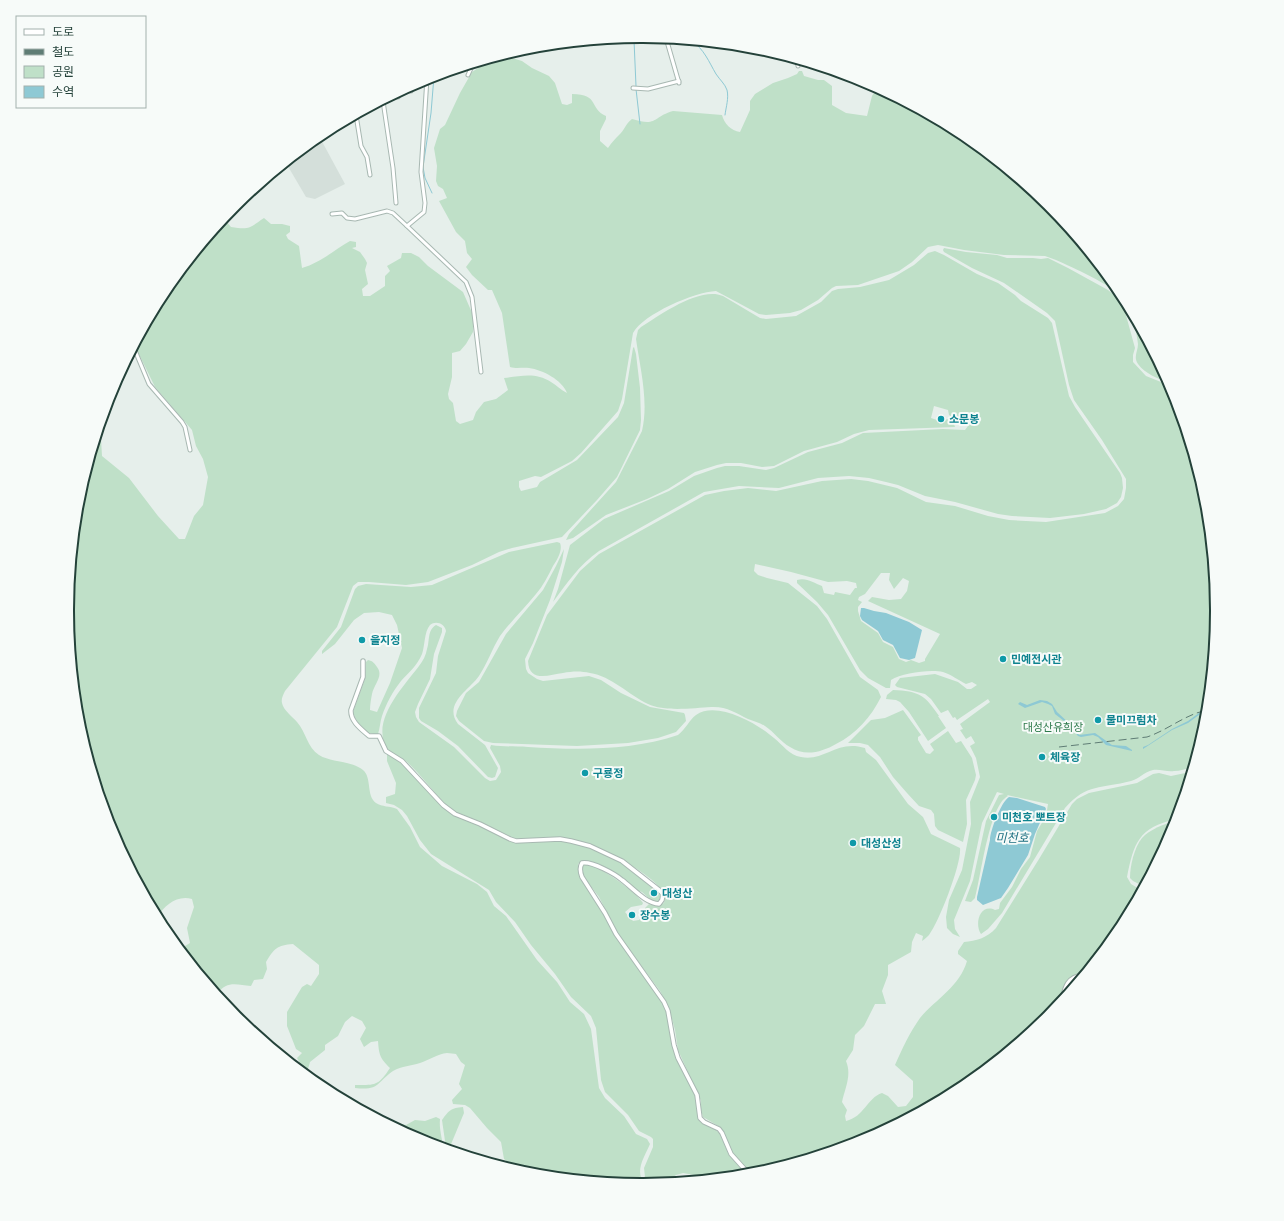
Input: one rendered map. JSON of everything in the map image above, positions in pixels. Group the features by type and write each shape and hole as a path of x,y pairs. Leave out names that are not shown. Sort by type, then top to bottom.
{"street":[{"path":"633,88 645,89 679,82 668,44"},
{"path":"468,75 470,70"},
{"path":"407,226 424,212 425,208 421,172 427,85"},
{"path":"384,106 393,168 396,203"},
{"path":"357,120 361,146 366,157 370,176"},
{"path":"332,214 342,213 347,218 355,219 387,211 393,213 466,282 472,297 481,372"},
{"path":"136,354 149,384 185,427 190,450"},
{"path":"363,661 364,674 351,710 351,715 358,726 369,736 379,736 386,751 402,760 443,805 455,814 516,841 560,839 571,840 590,846 622,861 660,890 663,894 662,900 659,904 653,904 622,880 595,865 585,862 582,863 580,867 582,877 602,907 616,934 664,1002 668,1011 674,1045 678,1058 697,1095 700,1118 704,1122 719,1129 731,1154 744,1168"},
{"path":"1065,989 1067,982 1075,978"}],"shaded area":[{"path":"322,142 345,184 315,199 306,197 288,167"}],"green space":[{"path":"513,58 522,61 532,68 549,76 555,83 562,104 567,105 572,103 572,94 587,96 591,99 597,110 606,116 600,131 600,141 608,148 632,119 651,122 666,113 673,111 722,115 728,126 740,132 750,110 750,101 755,94 773,83 797,74 799,71 802,71 804,76 824,80 832,86 832,105 846,113 867,116 874,93 926,119 987,160 1043,209 1069,236 1107,286 1072,267 1045,256 1004,255 938,245 928,247 912,262 899,271 858,285 836,286 818,300 801,310 790,313 766,315 759,314 716,291 696,295 670,305 647,319 633,333 622,399 618,411 581,453 572,461 541,477 535,476 519,481 521,491 537,487 540,482 577,460 618,417 624,403 634,347 640,388 640,430 617,477 562,537 499,552 472,565 428,582 406,585 358,582 353,586 337,627 285,691 282,698 283,706 300,726 315,752 324,758 352,765 363,770 366,773 373,800 378,804 397,809 410,827 420,847 442,866 477,884 487,892 494,906 506,916 537,960 557,982 570,1002 584,1014 591,1029 599,1088 605,1098 624,1116 636,1134 647,1139 650,1144 641,1164 641,1178 605,1177 568,1173 508,1162 504,1159 501,1142 470,1108 465,1105 453,1104 452,1100 462,1089 459,1084 465,1065 456,1054 447,1053 420,1063 396,1069 374,1087 363,1089 355,1088 355,1085 368,1085 376,1083 390,1068 381,1056 378,1041 371,1042 364,1047 360,1039 366,1028 362,1021 352,1016 345,1022 338,1036 325,1045 325,1050 310,1062 308,1069 300,1063 297,1058 302,1053 296,1049 287,1026 287,1012 302,987 307,984 311,986 319,974 319,965 293,944 283,945 276,948 266,962 267,969 263,979 254,980 251,986 232,984 220,991 215,985 185,946 190,943 187,928 194,907 192,899 181,898 176,900 162,912 133,861 118,828 94,757 85,721 79,685 74,610 79,536 85,500 101,441 102,456 129,478 158,516 179,539 185,539 194,516 203,505 208,477 203,459 196,446 192,430 155,387 138,351 170,295 215,236 228,223 231,227 246,228 264,218 271,224 290,226 290,232 286,235 288,239 299,246 302,268 321,260 350,241 356,242 356,247 352,248 360,252 367,263 365,270 368,284 362,289 363,296 370,296 385,286 385,276 390,271 387,266 401,258 402,253 411,253 419,257 428,266 463,292 473,315 473,332 460,351 452,353 452,377 448,394 449,399 453,403 456,421 460,424 473,420 476,412 484,402 496,399 508,390 504,378 522,376 540,377 551,382 567,393 561,384 546,373 529,368 510,367 502,313 492,290 488,290 466,267 472,259 467,253 465,241 456,232 439,201 447,198 443,189 438,186 436,181 437,166 434,148 440,129 445,125 472,72 480,67"},
{"name":"대성산유희장","path":"944,248 997,255 1007,258 1048,258 1108,290 1114,295 1126,315 1135,348 1133,362 1146,376 1161,382 1179,428 1190,464 1199,500 1205,536 1210,610 1205,685 1199,721 1186,769 1176,771 1153,770 1131,781 1095,788 1080,794 1065,808 1002,913 988,929 981,934 978,920 982,912 986,909 999,909 1000,903 1012,887 1021,869 1030,857 1037,831 1046,816 1048,804 1007,795 1008,796 1001,802 991,827 975,898 971,902 965,901 973,880 986,821 999,795 1004,794 997,792 982,823 970,881 954,920 955,929 960,937 953,934 947,928 946,917 949,900 962,870 971,824 970,802 980,777 976,758 970,746 975,743 971,736 966,739 960,730 963,729 960,724 990,702 988,699 957,720 955,717 953,718 948,710 941,713 931,699 925,694 897,687 895,685 900,678 935,674 958,682 967,689 971,689 977,685 972,682 966,684 946,673 937,671 916,672 902,675 891,680 890,688 886,688 868,678 860,670 828,615 797,583 797,580 804,579 813,582 822,586 824,593 834,595 835,592 850,595 855,588 857,588 856,583 847,581 828,582 755,564 754,571 758,575 788,583 817,606 827,619 860,677 878,690 881,697 868,718 856,730 831,747 819,751 807,753 796,750 790,747 765,726 726,709 716,707 688,709 662,708 648,704 613,682 587,672 567,672 546,676 536,675 529,668 528,661 547,615 580,571 599,554 705,495 748,488 776,491 822,481 851,479 868,481 897,488 926,502 955,506 988,516 1009,520 1046,522 1105,513 1118,506 1124,499 1126,479 1102,440 1074,400 1069,385 1055,321 1047,313 1004,283 972,268 944,252","holes":["881,573 890,573 889,580 894,589 903,578 909,581 907,591 901,599 889,600 872,597 868,601 940,634 925,661 919,663 911,660 906,662 899,659 893,647 883,642 878,633 861,621 858,607 862,602 858,600 859,597 865,594"]},
{"path":"935,251 977,274 998,283 1021,301 1048,318 1052,323 1069,396 1122,478 1123,488 1121,497 1117,503 1106,509 1084,514 1050,518 1012,516 925,496 898,485 886,482 869,478 849,476 818,478 779,488 739,486 704,492 592,556 579,568 553,602 570,545 604,519 669,491 694,476 725,466 739,466 766,470 774,468 808,452 842,443 863,433 943,429 965,430 968,426 949,415 948,410 934,406 931,418 943,422 947,419 954,424 955,427 869,430 854,434 837,442 804,451 774,466 762,467 741,463 726,463 717,465 695,472 668,489 606,515 573,538 566,540 569,534 616,482 642,431 645,408 642,373 636,339 638,330 641,327 680,303 703,295 714,294 723,296 760,318 766,319 796,316 821,302 832,291 860,287 889,280 914,265 928,253"},
{"path":"1136,333 1160,379 1148,373 1138,364 1136,356 1138,344"},
{"path":"557,542 560,543 561,546 558,558 539,591 500,636 485,667 455,704 454,717 458,724 485,745 498,768 495,777 488,777 458,746 438,731 421,721 419,718 419,708 436,673 438,656 446,631 444,626 440,624 432,624 428,628 422,654 395,689 390,698 382,716 378,734 369,733 362,728 356,720 353,712 365,679 366,662 368,660 372,662 379,670 379,677 373,690 370,708 370,710 377,712 390,683 402,648 397,625 392,615 379,612 364,613 354,620 335,644 322,654 322,651 341,627 355,589 358,586 366,584 411,587 432,585 509,552"},
{"path":"564,549 562,562 550,600 525,659 528,673 543,681 589,676 601,680 621,693 650,707 684,713 686,721 676,732 658,738 628,743 577,746 493,743 484,741 459,721 456,716 457,711 466,693 479,682 506,634 543,590"},
{"path":"436,625 442,628 442,632 434,654 430,679 415,712 416,717 419,722 454,747 485,778 490,781 496,780 501,772 500,766 490,748 491,745 584,749 622,747 678,735 696,715 705,711 715,710 737,716 758,726 797,756 809,758 846,746 865,748 866,752 876,760 908,804 923,817 931,834 960,848 960,856 954,879 944,906 933,928 929,935 922,941 923,936 916,933 912,942 911,952 888,965 888,975 882,991 886,1004 875,1004 864,1026 855,1035 853,1050 846,1061 848,1066 848,1076 842,1102 847,1110 845,1116 846,1121 857,1116 877,1095 882,1093 888,1096 898,1107 906,1106 913,1097 913,1081 895,1065 903,1047 920,1018 947,992 964,970 967,961 958,954 958,951 964,942 981,938 996,928 1072,804 1077,799 1089,793 1137,783 1153,774 1159,773 1171,776 1185,773 1168,821 1153,827 1146,832 1136,846 1132,855 1127,877 1131,884 1137,887 1114,926 1077,975 1067,980 1064,991 1016,1037 987,1061 957,1082 926,1102 893,1119 859,1135 824,1148 789,1159 746,1168 732,1153 726,1137 720,1127 703,1117 701,1101 678,1050 675,1030 669,1008 660,991 620,937 599,897 583,876 581,871 585,864 599,869 633,892 643,903 642,905 631,907 625,912 633,921 639,920 646,912 645,908 649,904 657,906 664,903 665,896 659,886 649,877 622,860 580,841 562,838 523,839 508,837 453,811 407,762 387,748 383,738 383,727 386,715 391,704 423,660 427,651 430,633"},
{"path":"893,690 915,693 925,699 930,703 946,728 928,741 909,712 900,702 886,699 887,695"},
{"path":"903,710 921,735 918,737 918,740 926,753 930,754 934,750 930,744 948,731 956,743 961,741 972,758 976,775 966,800 967,824 963,842 938,830 935,826 934,814 931,810 919,806 893,777 880,757 868,745 848,743 871,720 885,718"},
{"path":"387,754 396,759 411,772 445,809 510,840 571,842 609,855 651,884 660,893 660,900 657,902 652,901 623,879 593,862 582,861 578,864 579,874 612,930 665,1007 673,1042 695,1095 699,1119 703,1123 714,1128 720,1134 729,1155 741,1169 694,1175 683,1173 673,1177 645,1178 644,1168 653,1147 653,1139 639,1131 628,1115 605,1092 601,1080 596,1028 591,1016 571,997 515,922 496,902 489,890 431,854 420,840 407,816 402,810 394,805 386,803 386,797 395,794 396,783 387,761"},
{"path":"1167,823 1151,861 1139,884 1133,881 1130,878 1131,868 1139,842 1149,832"},
{"path":"463,1107 464,1113 451,1145 445,1143 442,1120 451,1110"},
{"path":"436,1117 440,1119 442,1141 402,1124 406,1125 415,1120 425,1121"}],"water":[{"path":"861,608 886,613 909,622 922,630 915,658 909,660 900,658 893,645 883,640 878,631 862,620 860,616"},
{"path":"1040,700 1047,701 1052,704 1057,712 1079,735 1095,733 1112,745 1126,746 1132,751 1106,745 1098,737 1093,735 1078,736 1068,724 1055,714 1052,706 1048,704 1042,702 1025,708 1018,704 1020,702 1027,705"},
{"path":"1201,712 1200,714 1188,723 1172,730 1143,749 1143,747 1172,729 1188,721"},
{"name":"미천호","path":"1009,797 1045,807 1046,809 1028,855 1008,888 1001,898 983,905 977,900 977,897 990,836 999,810"}],"waterway":[{"path":"634,43 636,86"},
{"path":"698,46 727,90 728,96 725,115"},
{"path":"432,193 425,178 423,167 431,113 433,83"},
{"path":"636,89 640,124"}],"railway":[{"path":"1059,747 1147,737 1201,712"}],"place":[{"name":"소문봉","path":"941,419"},
{"name":"을지정","path":"362,640"},
{"name":"민예전시관","path":"1003,659"},
{"name":"물미끄럼차","path":"1098,720"},
{"name":"체육장","path":"1042,757"},
{"name":"구룡정","path":"585,773"},
{"name":"미천호 뽀트장","path":"994,817"},
{"name":"대성산성","path":"853,843"},
{"name":"대성산","path":"654,893"},
{"name":"장수봉","path":"632,915"}]}
